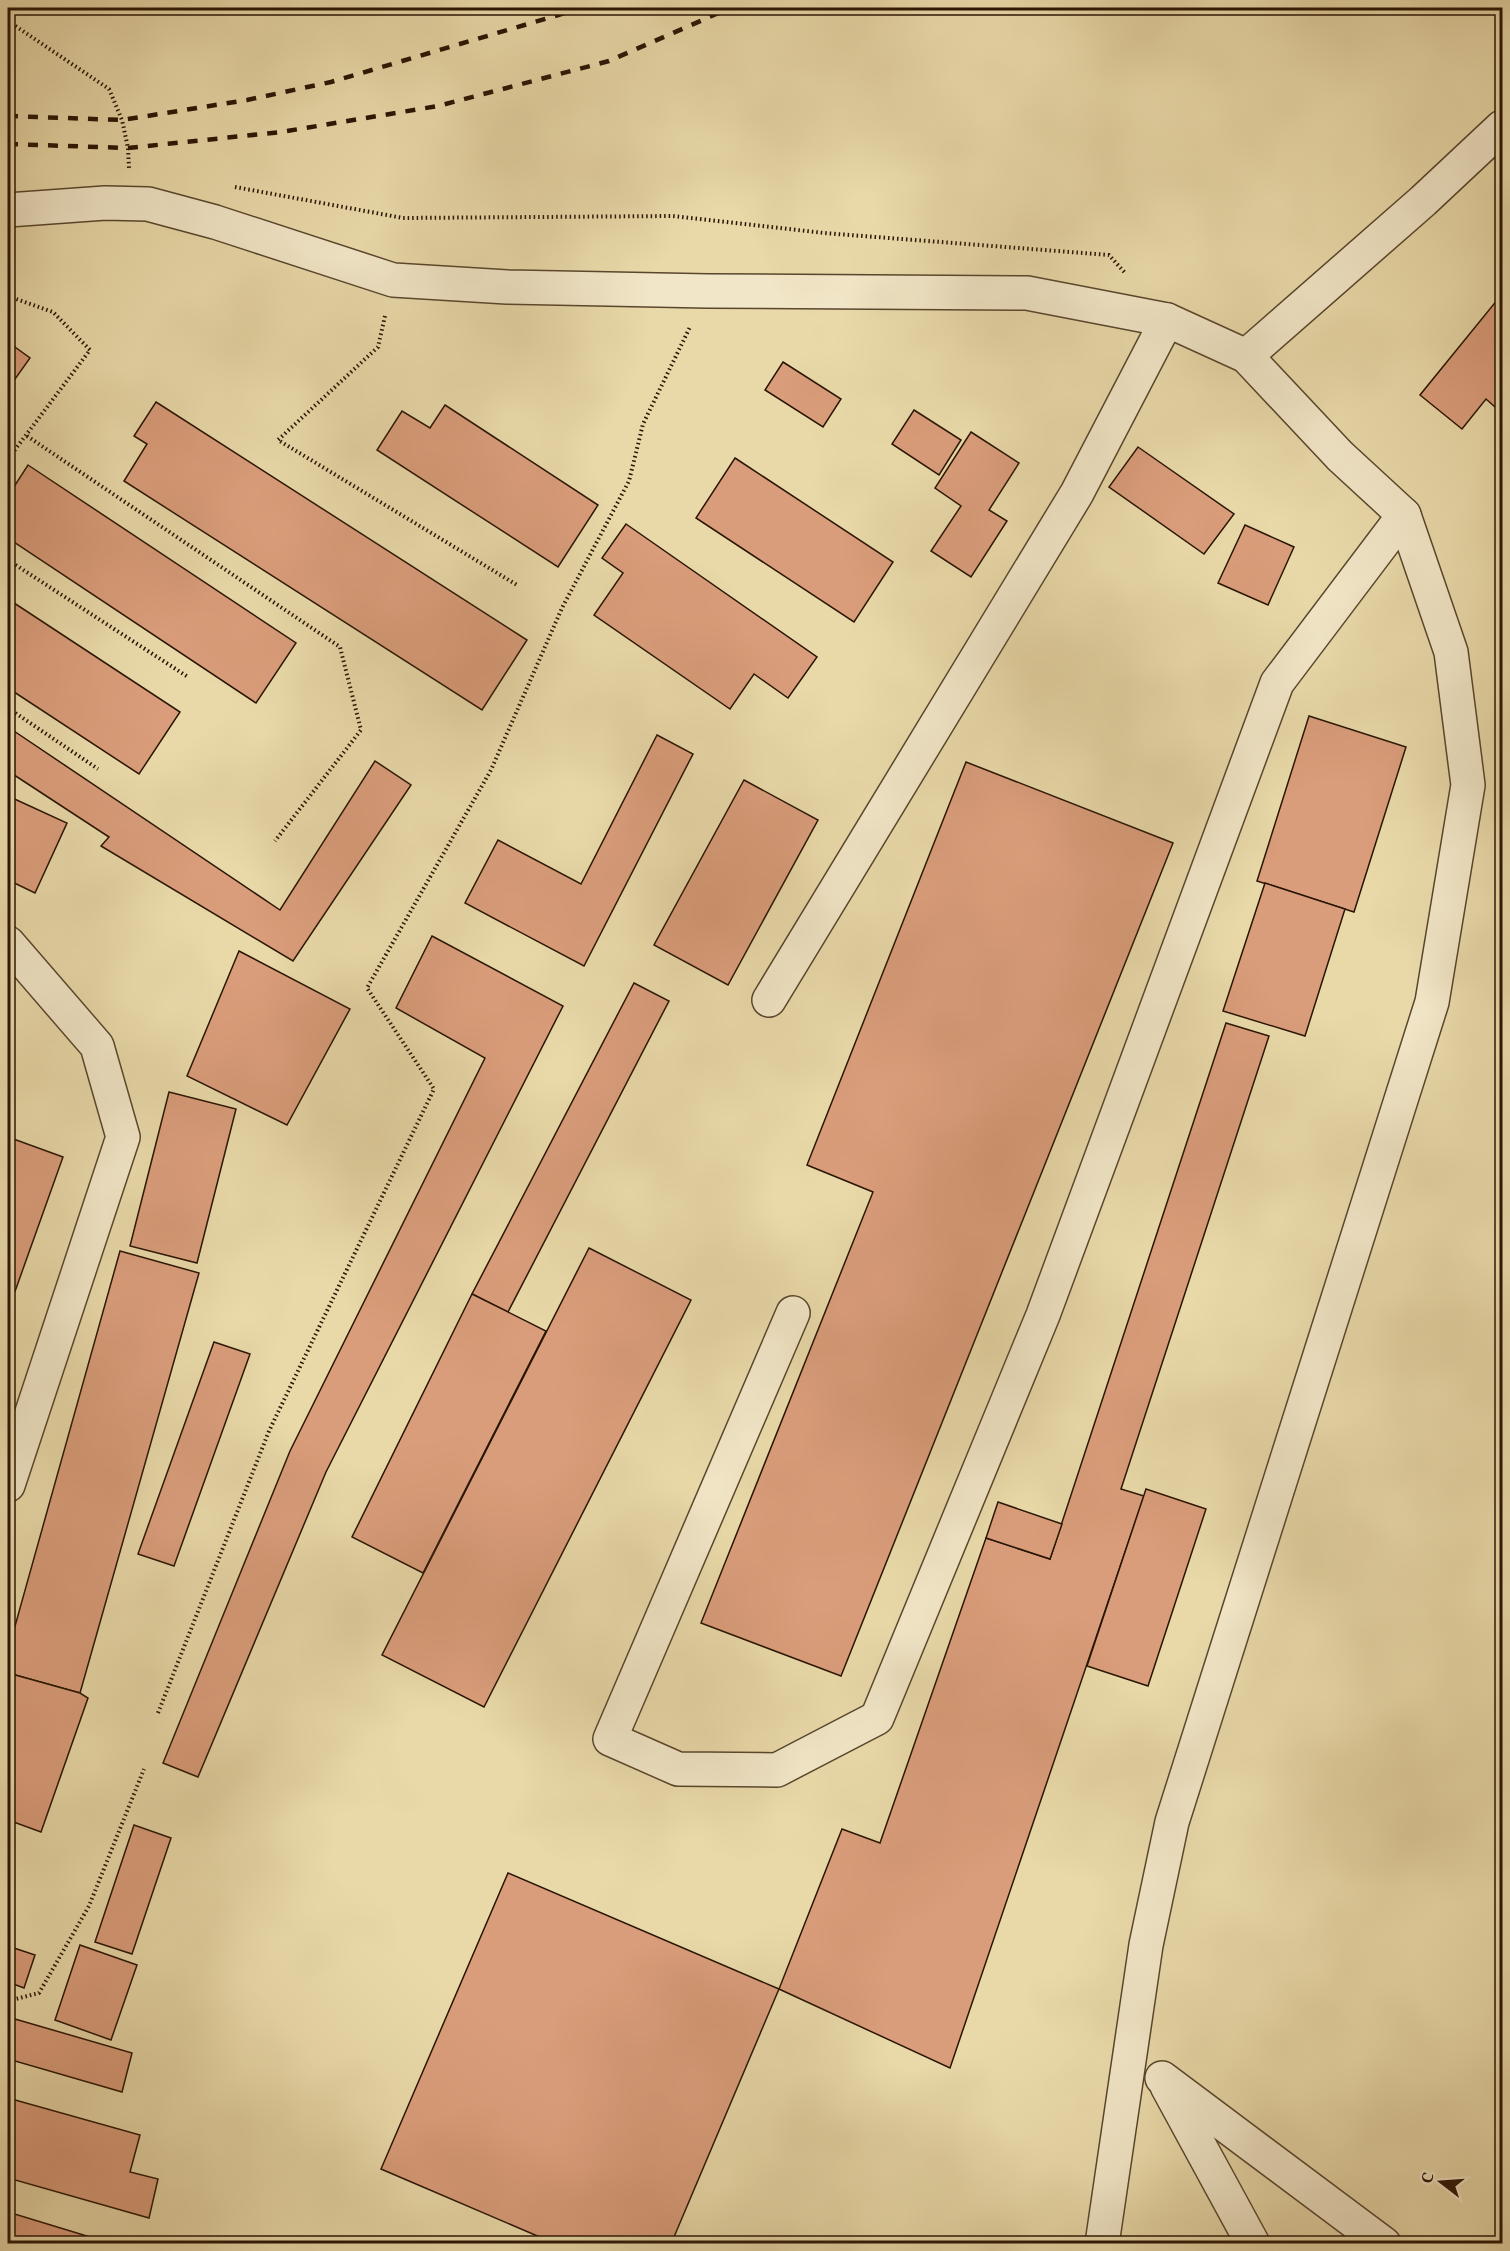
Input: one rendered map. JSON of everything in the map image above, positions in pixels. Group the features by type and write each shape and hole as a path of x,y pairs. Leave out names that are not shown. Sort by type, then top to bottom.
{"street":[{"path":"1246,356 1423,201 1503,127"},
{"path":"8,210 105,203 148,204 204,219 393,280 507,287 1027,293 1167,320 1246,356 1340,456 1404,514 1451,652 1468,786 1432,1002 1172,1822 1146,1945 1102,2244"},
{"path":"769,1000 1077,493 1167,320"},
{"path":"793,1313 610,1739 678,1769 777,1770 877,1718 1043,1315 1277,683 1404,514"},
{"path":"8,943 97,1046 123,1137 8,1485"},
{"path":"1126,2071 1162,2078 1384,2244"},
{"path":"1162,2078 1253,2244"}],"path":[{"path":"8,21 109,89 122,120 128,148 129,174 105,203"},
{"path":"228,186 403,218 673,216 824,233 1109,255 1167,320"},
{"path":"393,280 378,346 278,440 517,585"},
{"path":"158,1713 269,1431 434,1089 367,988 491,770 562,608 629,481 643,424 708,291"},
{"path":"8,296 53,312 90,350 8,459"},
{"path":"27,436 340,647 361,730 275,842"},
{"path":"8,560 188,677"},
{"path":"8,708 98,770"},
{"path":"8,2001 39,1993 89,1906 144,1769"}],"building":[{"path":"1502,294 1502,413 1486,399 1462,429 1420,395"},
{"path":"8,342 30,358 8,389"},
{"path":"783,362 841,399 823,427 765,390"},
{"path":"156,402 527,640 482,710 124,481 147,444 134,436"},
{"path":"445,405 598,505 558,567 377,450 402,411 430,428"},
{"path":"914,410 961,440 939,475 892,444"},
{"path":"971,432 1019,463 989,510 1007,521 971,577 931,551 961,506 935,488"},
{"path":"1138,447 1234,514 1204,554 1109,487"},
{"path":"735,458 893,562 854,622 696,518"},
{"path":"28,465 296,643 256,703 8,538 8,496"},
{"path":"626,524 817,657 788,698 754,674 730,709 594,615 623,573 602,558"},
{"path":"1245,525 1294,547 1268,605 1218,583"},
{"path":"8,599 180,712 139,774 8,688"},
{"path":"1309,716 1406,747 1354,912 1257,881"},
{"path":"8,727 280,910 375,761 411,785 293,961 101,846 109,837 8,771"},
{"path":"657,735 693,754 584,966 465,903 498,840 581,884"},
{"path":"966,762 1173,843 841,1676 701,1623 873,1192 807,1165"},
{"path":"744,780 818,820 728,985 654,945"},
{"path":"8,796 67,823 35,893 8,880"},
{"path":"1265,883 1345,909 1305,1036 1223,1011"},
{"path":"432,936 563,1006 326,1472 198,1777 163,1763 290,1451 485,1058 396,1008"},
{"path":"239,951 350,1009 287,1125 187,1076"},
{"path":"634,983 669,1001 508,1312 472,1294"},
{"path":"1226,1023 1269,1036 1121,1489 1144,1496 950,2068 779,1989 842,1829 880,1843 986,1538 1050,1559"},
{"path":"169,1092 236,1109 197,1263 130,1246"},
{"path":"8,1137 63,1157 8,1311"},
{"path":"589,1248 691,1300 484,1707 382,1655"},
{"path":"120,1251 199,1273 80,1693 8,1673 8,1651"},
{"path":"472,1294 546,1331 423,1573 352,1537"},
{"path":"214,1342 250,1354 174,1566 138,1554"},
{"path":"1146,1489 1206,1509 1148,1686 1087,1666"},
{"path":"998,1502 1062,1524 1050,1559 986,1538"},
{"path":"8,1673 80,1693 88,1698 41,1832 8,1820"},
{"path":"134,1825 171,1838 132,1954 95,1942"},
{"path":"508,1873 779,1989 671,2244 556,2244 381,2169"},
{"path":"80,1945 137,1965 111,2040 55,2020"},
{"path":"8,1946 35,1955 24,1988 8,1982"},
{"path":"8,2017 132,2053 122,2092 8,2059"},
{"path":"8,2098 140,2135 130,2172 158,2179 149,2218 8,2178"},
{"path":"8,2212 113,2244 8,2244"}],"railway":[{"path":"8,116 122,120 247,100 331,82 582,8"},
{"path":"8,144 128,148 281,132 438,106 609,61 730,8"}]}
